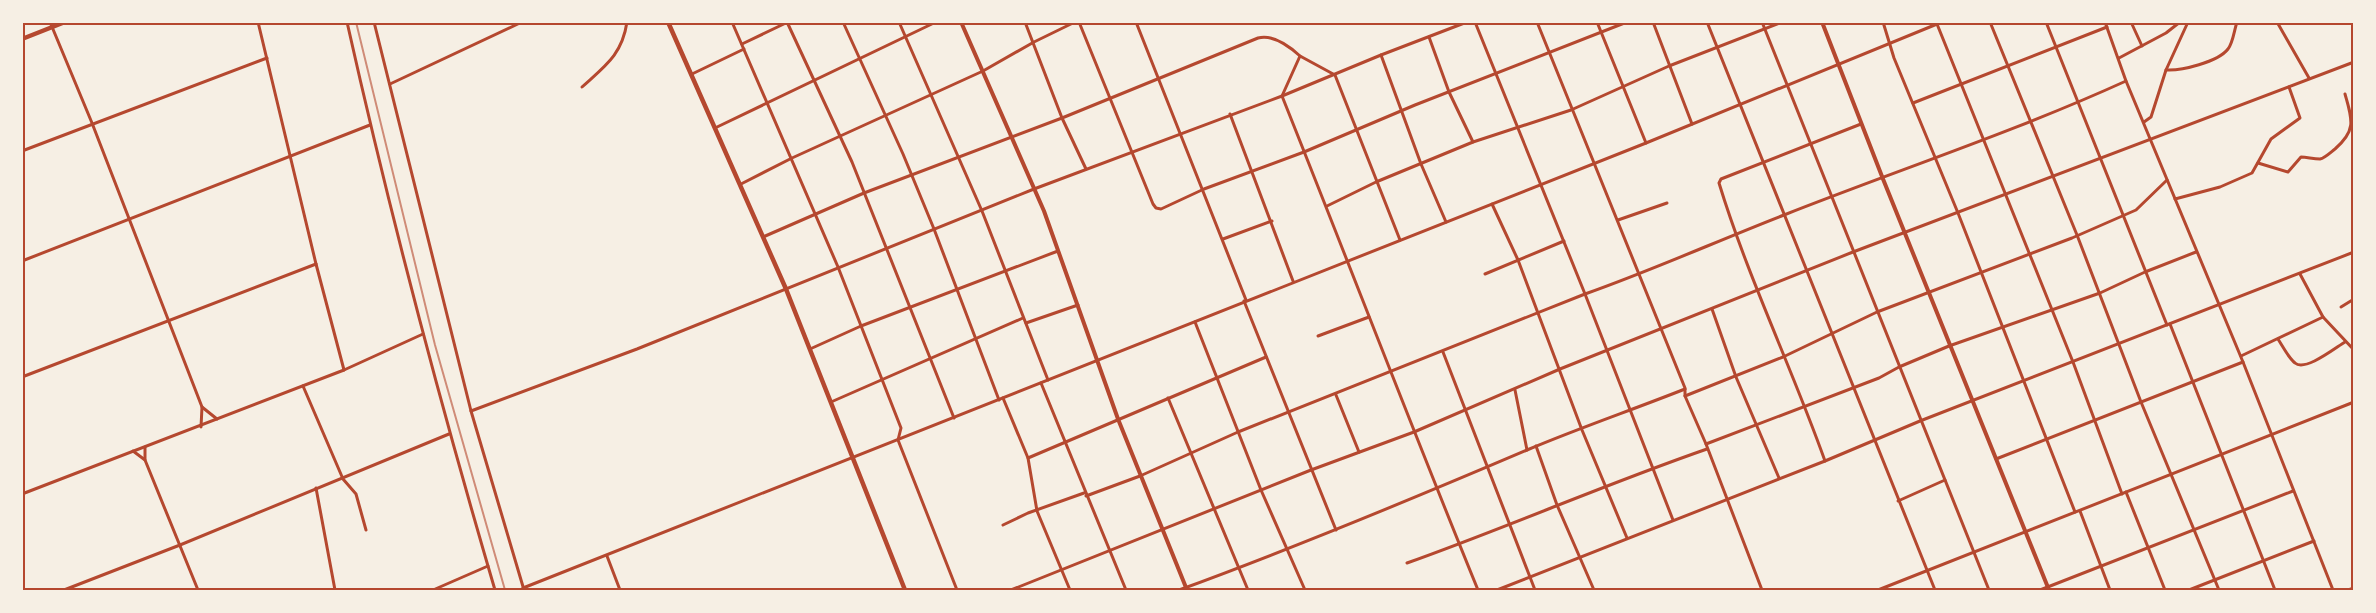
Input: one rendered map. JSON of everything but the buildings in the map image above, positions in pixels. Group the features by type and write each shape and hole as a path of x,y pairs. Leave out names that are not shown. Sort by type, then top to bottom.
{"main road":[{"path":"22,39 51,25 65,22"},
{"path":"668,22 786,289 905,591"}],"street":[{"path":"258,22 344,370"},
{"path":"347,22 370,125 449,434 495,591"},
{"path":"374,22 471,411 523,589 1195,322 1245,300 1646,143 1942,22"},
{"path":"390,84 522,22"},
{"path":"582,87 616,56 627,22"},
{"path":"732,22 838,267 902,428 898,440 957,591"},
{"path":"843,22 912,175 957,288 974,338 1028,458 1037,511 1070,591"},
{"path":"899,22 982,211 1048,380"},
{"path":"715,128 767,101 936,22"},
{"path":"961,22 1012,136 1059,250 1096,361 1187,589"},
{"path":"1025,22 1062,118 1086,169"},
{"path":"741,184 792,158 983,72 1034,42 1075,22"},
{"path":"1079,22 1156,208 1161,209 1204,189 1304,152 1402,110 1602,34 1627,22"},
{"path":"1136,22 1204,189 1288,414 1336,530"},
{"path":"471,411 638,349 1034,189 1282,96 1467,22"},
{"path":"1475,22 1673,520"},
{"path":"1537,22 1685,388 1685,396 1706,444 1762,591"},
{"path":"1597,22 1646,143"},
{"path":"1653,22 1692,124"},
{"path":"1707,22 1935,591"},
{"path":"1762,22 1989,591"},
{"path":"1327,206 1376,182 1473,142 1571,110 1670,66 1782,22"},
{"path":"1822,22 1904,234 2049,589"},
{"path":"1883,22 1894,58 1959,213 2110,591"},
{"path":"1990,22 2219,591"},
{"path":"2046,22 2145,272 2194,381 2275,591"},
{"path":"2105,22 2126,81 2241,356 2333,591"},
{"path":"2131,22 2142,46"},
{"path":"2119,58 2166,33 2180,22"},
{"path":"2144,122 2151,117 2166,70 2188,22"},
{"path":"2166,70 2184,69 2221,55 2228,49 2237,22"},
{"path":"2277,22 2309,78"},
{"path":"692,74 788,23 888,248 954,418"},
{"path":"1937,23 2073,362 2094,422 2165,591"},
{"path":"51,25 92,123 202,407 201,427"},
{"path":"1913,103 2107,27"},
{"path":"763,237 864,193 1062,118 1266,36 1335,75 1400,240"},
{"path":"1429,37 1449,92 1473,142"},
{"path":"1381,55 1421,164 1446,222"},
{"path":"1300,56 1282,96 1327,206 1389,373 1478,591"},
{"path":"22,151 267,58"},
{"path":"1013,590 1311,470 1414,432 1560,369 1853,252 2354,62"},
{"path":"1004,525 1037,511 1140,476 1238,432 1336,395 1585,294 1640,275 1784,215 1937,159 2078,103 2126,81"},
{"path":"2175,199 2220,187 2252,173 2271,139 2300,118 2288,86"},
{"path":"2258,163 2288,172 2301,157 2321,159 2348,136 2352,123 2345,94"},
{"path":"1230,114 1293,281"},
{"path":"1825,461 1806,406 1783,357 1719,183 1762,162 1861,124"},
{"path":"22,261 370,125"},
{"path":"1685,396 1783,357 1877,312 2123,216 2136,210 2167,180"},
{"path":"1618,220 1668,203"},
{"path":"1492,204 1518,260 1582,430 1627,538"},
{"path":"1223,239 1272,221"},
{"path":"1485,274 1564,241"},
{"path":"809,349 861,326 1059,250"},
{"path":"1706,444 1879,378 1949,346 2100,293 2196,252"},
{"path":"1497,591 1529,576 1825,461 1920,421 2354,252"},
{"path":"22,377 316,264"},
{"path":"2300,274 2323,317 2354,350"},
{"path":"2341,307 2354,299"},
{"path":"1026,323 1078,305"},
{"path":"1712,309 1736,376 1780,478"},
{"path":"1318,336 1369,317"},
{"path":"2241,356 2323,317"},
{"path":"831,402 1023,318"},
{"path":"1195,322 1261,490 1305,591"},
{"path":"22,494 201,427 344,370 423,334"},
{"path":"2278,339 2295,363 2302,365 2311,363 2346,342"},
{"path":"1442,351 1535,591"},
{"path":"1028,458 1266,357"},
{"path":"1996,459 2243,362"},
{"path":"1041,383 1126,591"},
{"path":"303,386 342,479 356,494 366,530"},
{"path":"1179,591 1437,490 1536,446 1685,388"},
{"path":"1515,389 1527,450"},
{"path":"1336,395 1359,452"},
{"path":"1168,398 1216,508 1248,591"},
{"path":"1880,590 2354,402"},
{"path":"202,407 218,420"},
{"path":"64,591 449,434"},
{"path":"1536,446 1557,506 1594,591"},
{"path":"145,447 145,460 198,591"},
{"path":"1407,563 1509,525 1606,485 1707,449"},
{"path":"133,451 145,460"},
{"path":"1898,501 1945,480"},
{"path":"316,488 335,591"},
{"path":"2040,591 2293,491"},
{"path":"2189,591 2314,541"},
{"path":"607,556 620,591"},
{"path":"433,591 488,567"},
{"path":"2348,591 2354,588"}],"railway":[{"path":"356,22 435,345 505,590"}]}
